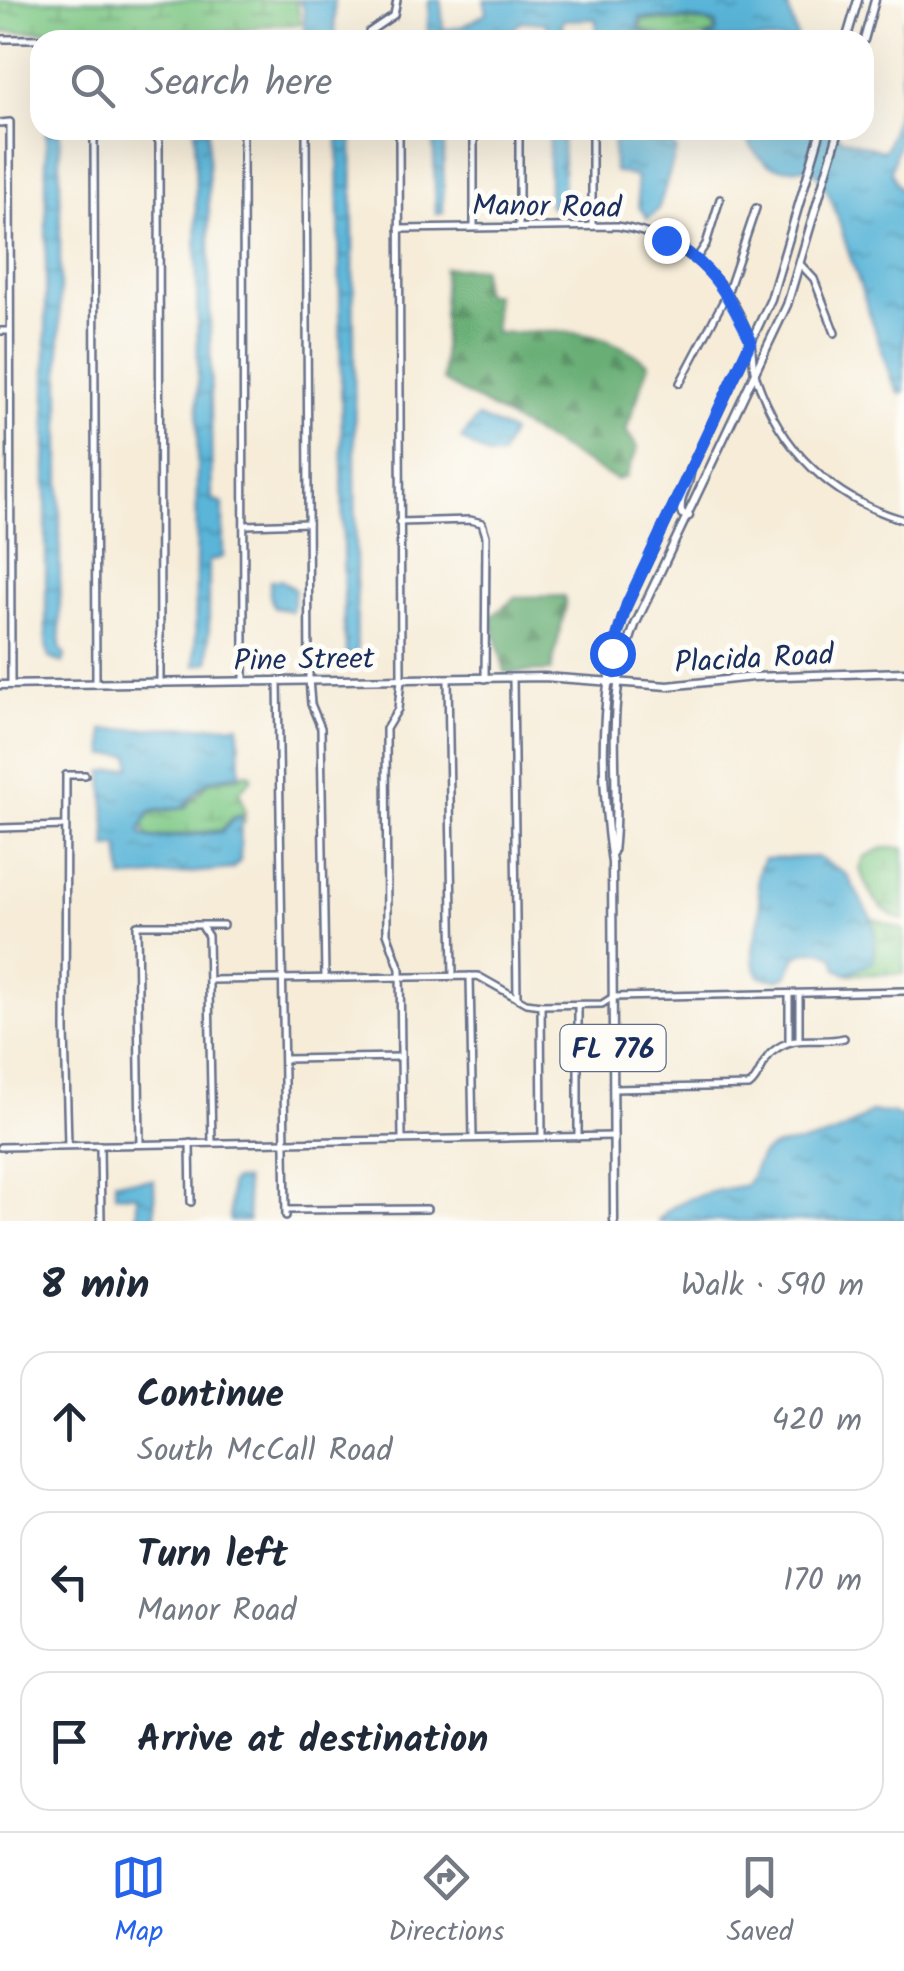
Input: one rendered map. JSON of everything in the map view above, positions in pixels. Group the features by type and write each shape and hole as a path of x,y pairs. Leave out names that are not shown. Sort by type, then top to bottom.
{"main road":[{"path":"849,30 858,0"},
{"path":"867,30 875,0"},
{"name":"FL 776","path":"612,863 607,827 607,683 627,604 751,341 787,253 818,140"},
{"name":"FL 776","path":"614,1221 612,863 618,684 635,625 787,305 836,140"},
{"path":"688,516 679,510 691,477 690,468"},
{"name":"Placida Road","path":"607,683 668,686 753,677 904,672"},
{"name":"Pine Street","path":"0,685 513,678 607,683"}],"street":[{"path":"372,30 394,14 397,0"},
{"path":"0,40 30,40"},
{"path":"0,122 10,122 11,685"},
{"path":"94,140 96,684"},
{"path":"158,140 160,684"},
{"path":"243,140 244,682"},
{"path":"306,140 309,680 311,704 321,728 325,978"},
{"path":"398,140 401,680 398,709 386,729 387,932 399,961 402,1138"},
{"path":"474,140 474,228"},
{"path":"519,140 520,227"},
{"path":"592,140 592,226"},
{"path":"696,259 706,244 720,199"},
{"path":"680,382 726,294 756,208"},
{"name":"Manor Road","path":"400,229 618,226 652,234 696,259 726,294 751,341 754,373 780,430 814,472 859,503 904,520"},
{"path":"801,265 814,280 835,333"},
{"path":"0,331 10,331"},
{"path":"399,522 482,523 486,536 485,679"},
{"path":"245,524 308,523"},
{"path":"513,678 518,997"},
{"path":"278,680 286,1214 427,1209"},
{"path":"448,680 452,976"},
{"path":"68,1145 66,775 85,775"},
{"path":"0,828 65,826"},
{"path":"140,1144 136,925 224,925"},
{"path":"198,926 205,928 208,936 212,1143"},
{"path":"470,976 473,1138"},
{"path":"208,980 470,976 485,978 526,1002 541,1005 602,1004 613,997 904,991"},
{"path":"789,994 789,1042"},
{"path":"799,994 799,1038"},
{"path":"541,1005 542,1137"},
{"path":"578,1005 578,1137"},
{"path":"614,1089 749,1086 770,1055 789,1042 799,1038 844,1038"},
{"path":"284,1059 401,1058"},
{"path":"0,1146 614,1136"},
{"path":"190,1144 191,1202"},
{"path":"100,1145 100,1221"}],"green space":[{"path":"0,0 296,0 301,24 248,30 0,32"},
{"path":"642,20 706,22 715,27 714,30 640,29"},
{"path":"444,268 482,268 483,293 495,295 495,333 594,336 649,364 626,431 638,448 626,477 616,480 443,381"},
{"path":"564,596 566,605 551,671 505,673 491,617 516,597"},
{"path":"243,773 251,774 252,778 240,791 245,810 244,825 244,816 240,814 221,830 146,835 143,824 152,813 185,808 211,780 240,777"},
{"path":"883,848 904,848 904,920 888,913 876,901 860,869 864,857"},
{"path":"871,918 904,930 904,974 846,974 872,962 875,934"}],"water":[{"path":"299,0 334,0 335,30 305,30 304,9"},
{"path":"429,0 441,0 443,29 449,29 461,27 487,12 484,0 786,0 795,30 716,30 717,24 708,21 640,17 637,30 597,30 596,19 563,20 562,30 547,30 546,23 521,21 512,30 428,30"},
{"path":"904,18 904,123 891,171 904,191 904,392 900,394 891,379 825,186 812,170 775,167 764,162 748,140 846,140 882,151 887,147 901,95"},
{"path":"46,140 60,140 63,663 49,658"},
{"path":"195,140 208,140 212,500 223,504 223,557 209,561 209,662 195,665"},
{"path":"338,140 352,140 357,663 349,666 344,633"},
{"path":"433,140 444,140 443,213 436,214"},
{"path":"549,140 562,140 564,203 560,209 549,206"},
{"path":"613,140 650,140 677,149 658,210 648,219 639,207 636,177 614,171"},
{"path":"478,417 511,432 501,456 488,456 461,439"},
{"path":"281,580 295,590 292,611 274,608 270,581"},
{"path":"239,725 240,774 206,782 183,807 150,811 140,830 144,837 154,839 222,832 241,816 240,861 232,869 123,879 119,847 107,847 103,772 131,767 130,755 105,755 103,730"},
{"path":"817,857 847,875 871,918 875,934 873,962 846,974 837,969 834,957 811,951 796,956 787,976 777,980 760,977 753,954 760,914 760,866 764,859"},
{"path":"870,1112 900,1117 904,1114 904,1221 658,1221 685,1200 746,1185 761,1156 770,1149 831,1135"},
{"path":"154,1180 155,1221 137,1221 137,1195 115,1194 115,1181"},
{"path":"245,1180 249,1221 230,1221 230,1183"}],"route":[{"path":"612,653 627,604 751,341 711,273 666,240"}]}
